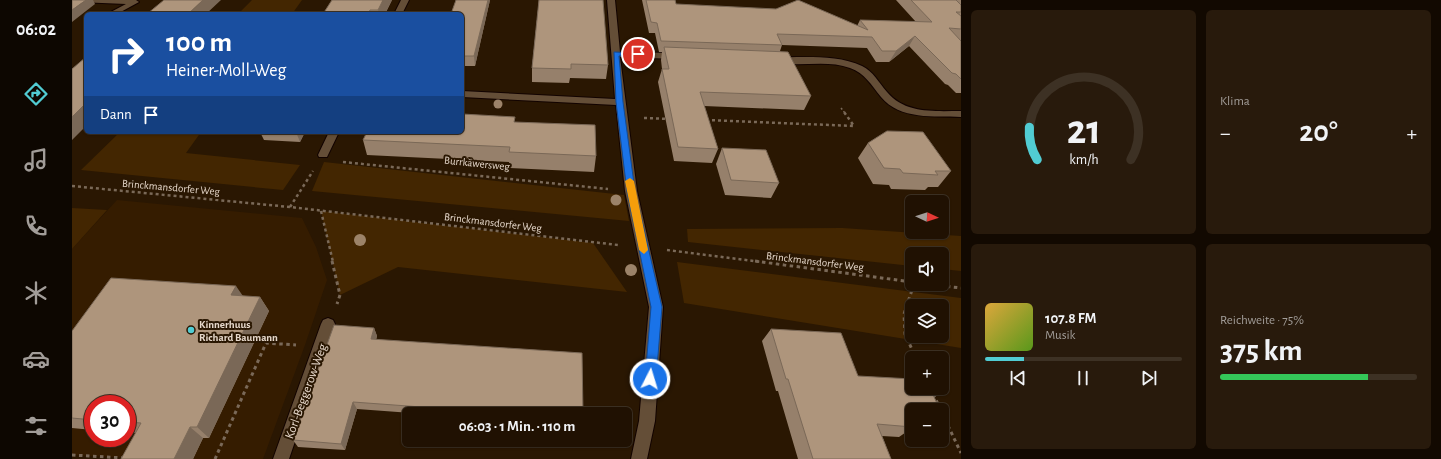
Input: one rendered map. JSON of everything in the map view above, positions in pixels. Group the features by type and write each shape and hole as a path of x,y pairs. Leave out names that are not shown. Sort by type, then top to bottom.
{"street":[{"path":"78,0 136,1"},
{"path":"399,12 405,0"},
{"path":"611,0 620,102 631,191 656,307 647,421 639,459"},
{"path":"115,12 136,1"},
{"path":"616,54 685,56"},
{"path":"764,59 848,63 861,68 889,102 904,110 922,113 961,114"},
{"path":"464,94 620,102"},
{"path":"322,157 333,134"},
{"name":"Korl-Beggerow-Weg","path":"281,459 328,324"}],"path":[{"path":"705,120 854,126 842,108"},
{"path":"622,117 673,119"},
{"path":"290,208 322,157"},
{"name":"Burrkäwersweg","path":"322,157 631,191"},
{"name":"Brinckmansdorfer Weg","path":"72,186 321,211 643,247 905,282"},
{"path":"321,211 340,295 328,324"},
{"path":"949,287 961,288"},
{"path":"911,291 904,314 905,334 913,351"},
{"path":"215,459 266,343 305,345 322,344"},
{"path":"949,428 961,453"},
{"path":"72,455 128,458"}],"shaded area":[{"path":"252,0 302,0 293,12 240,12"},
{"path":"118,134 200,134 186,153 300,165 283,190 81,170"},
{"path":"324,162 624,195 629,221 312,191"},
{"name":"Kinnerhuus Richard Baumann","path":"117,200 302,218 316,247 327,280 263,459 152,459 72,455 72,249"},
{"path":"72,208 107,210 72,249"},
{"path":"321,211 593,243 627,292 398,267 340,295"},
{"path":"842,228 905,232 905,239 949,239 949,235 961,236 961,271 949,270 949,247 905,247 905,265 688,242 687,229"},
{"path":"677,262 961,298 961,348 930,343 949,343 949,299 905,299 905,339 684,303"}],"building":[{"path":"72,0 86,0 72,10"},
{"path":"164,0 203,0 190,12 149,12"},
{"path":"332,0 383,0 378,10 370,10 369,12 324,12"},
{"path":"456,0 488,0 474,56 464,56 464,12 452,12"},
{"path":"539,0 603,0 608,65 571,64 571,69 532,68"},
{"path":"646,0 675,0 676,4 776,9 798,0 868,30 860,20 932,22 911,0 956,0 961,5 961,12 956,12 961,16 961,29 949,28 961,41 961,79 956,74 952,73 915,36 896,51 882,51 872,37 777,34 782,45 661,41 657,23 651,22"},
{"path":"664,47 788,52 811,96 700,92 718,149 678,147 662,69 669,69"},
{"path":"84,59 84,105 72,117 72,69"},
{"path":"464,114 515,117 514,122 595,125 596,156 509,152 510,147 363,140 366,134 464,134"},
{"path":"887,131 923,132 951,171 935,171 938,175 903,173 900,169 884,168 868,143"},
{"path":"722,148 766,150 779,183 731,180"},
{"path":"111,278 236,286 231,295 260,297 197,427 190,427 174,459 121,459 128,447 136,447 136,432 141,423 136,423 136,395 84,395 84,419 72,418 72,331"},
{"path":"334,325 374,328 371,339 582,353 583,407 421,407 353,402 341,444 293,440"},
{"path":"771,329 841,333 858,376 905,379 905,395 933,395 937,403 905,403 905,426 877,424 891,459 813,459 788,379 786,379"}],"slow traffic":[{"path":"630,181 644,250"}],"place":[{"name":"Kinnerhuus Richard Baumann","path":"191,330"}],"route":[{"path":"638,54 616,54 620,102 631,191 656,307 650,379"}]}
